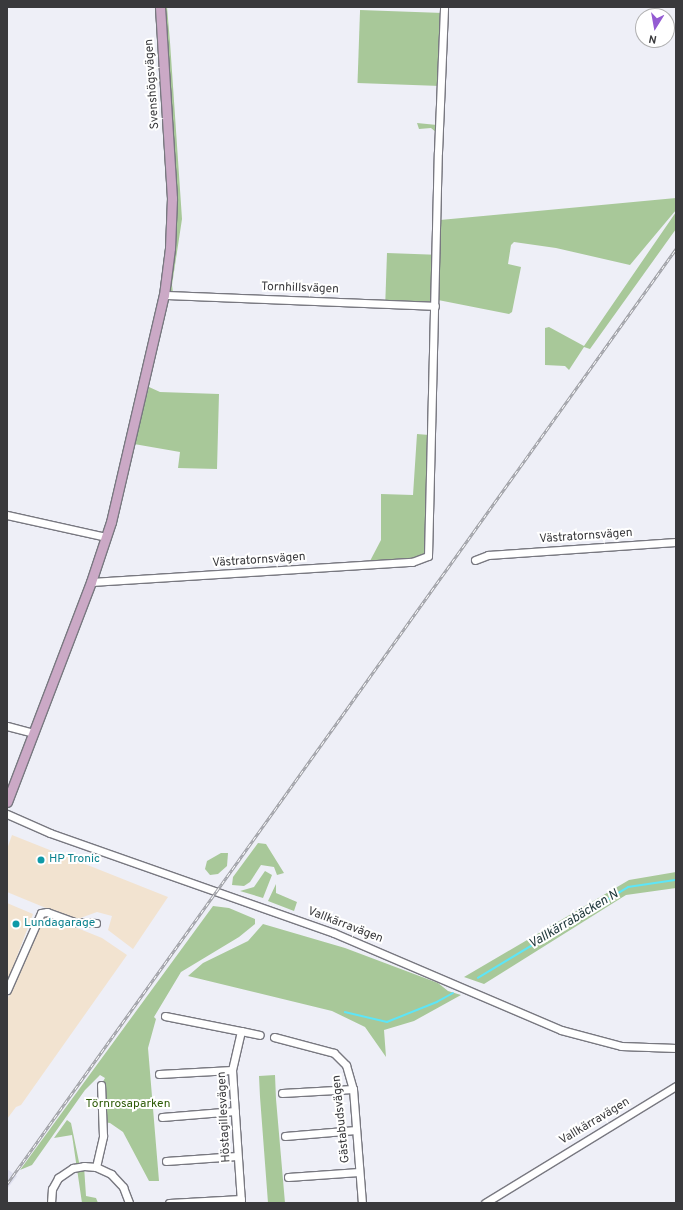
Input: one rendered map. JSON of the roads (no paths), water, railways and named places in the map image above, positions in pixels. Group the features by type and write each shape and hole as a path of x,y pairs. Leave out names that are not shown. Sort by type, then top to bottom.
{"main road":[{"name":"Svenshögsvägen","path":"7,802 91,582 106,537 164,294 172,226 170,159 160,7"}],"street":[{"path":"435,306 438,152 444,7"},
{"name":"Tornhillsvägen","path":"164,294 435,306"},
{"name":"Västratornsvägen","path":"91,582 412,562 428,556 435,306"},
{"path":"7,515 106,537"},
{"name":"Västratornsvägen","path":"475,560 488,555 676,542"},
{"path":"7,726 33,733"},
{"name":"Vallkärravägen","path":"7,814 50,833 334,933 561,1030 621,1046 676,1048"},
{"path":"7,990 41,913 47,912 74,922 96,923"},
{"path":"165,1016 260,1035"},
{"name":"Höstagillesvägen","path":"241,1032 232,1070 241,1201"},
{"name":"Gästabudsvägen","path":"274,1037 334,1053 349,1070 362,1203"},
{"path":"159,1074 232,1070"},
{"path":"96,1167 103,1136 101,1085"},
{"name":"Vallkärravägen","path":"485,1203 676,1086"},
{"path":"282,1093 352,1089"},
{"path":"162,1117 235,1111"},
{"path":"285,1136 356,1130"},
{"path":"166,1161 237,1156"},
{"path":"51,1203 53,1185 63,1174 78,1167 96,1167 118,1180 129,1203"},
{"path":"288,1177 359,1172"},
{"path":"169,1203 241,1201"}],"waterway":[{"name":"Vallkärrabäcken N","path":"478,978 628,887 676,880"},
{"name":"Vallkärrabäcken N","path":"345,1012 387,1022 437,1002 453,993"}],"railway":[{"path":"7,1184 676,249"}],"place":[{"name":"HP Tronic","path":"41,860"},
{"name":"Lundagarage","path":"16,924"}],"park label":[{"name":"Törnrosaparken","path":"128,1105"}]}
